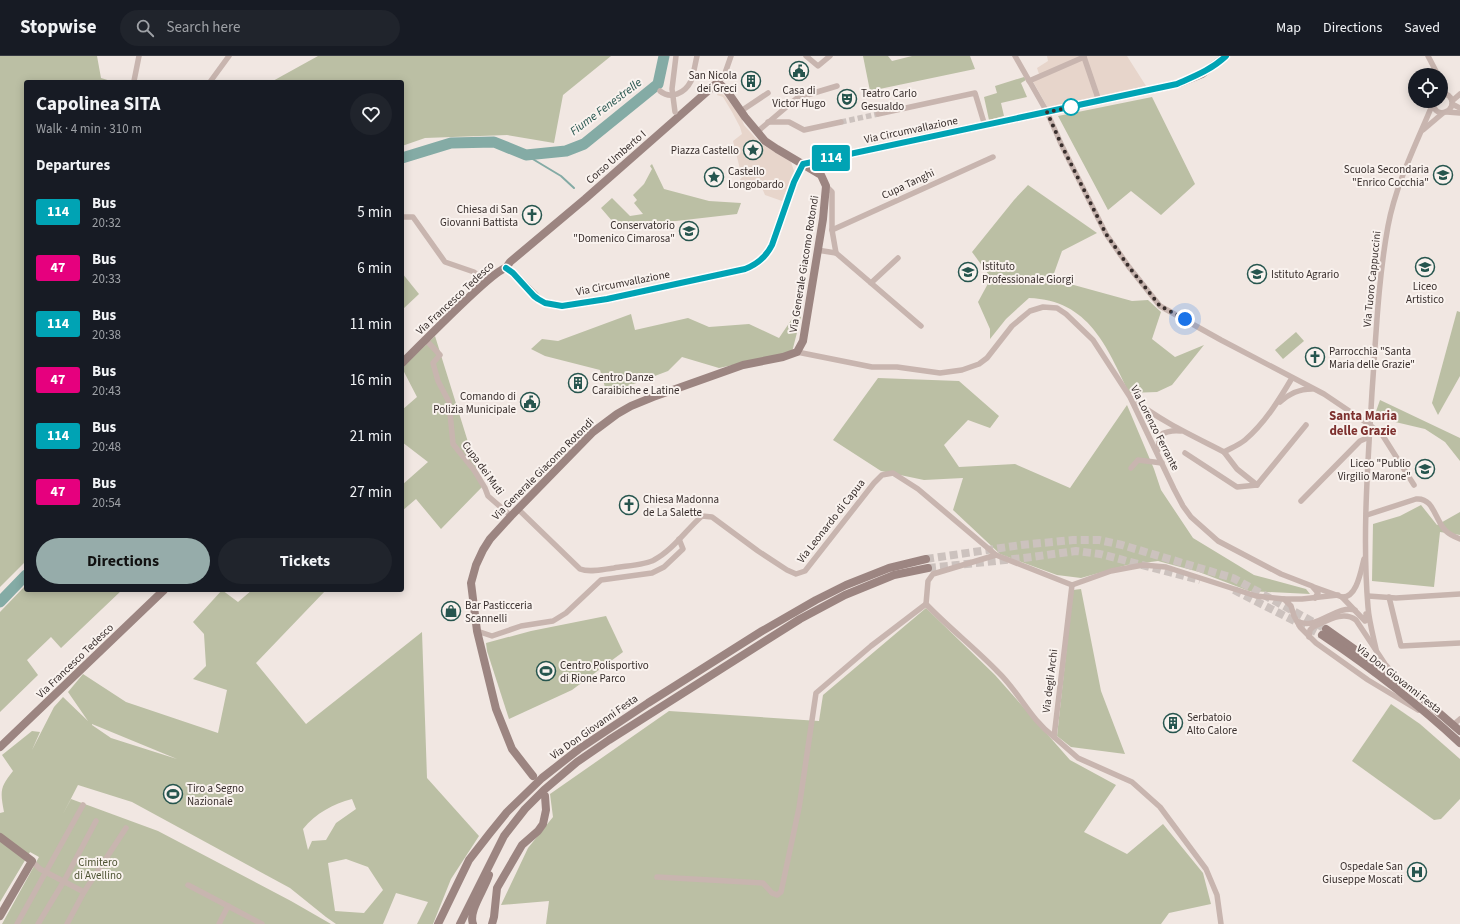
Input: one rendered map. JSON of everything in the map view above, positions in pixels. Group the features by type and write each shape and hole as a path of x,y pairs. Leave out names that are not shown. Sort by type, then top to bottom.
{"street":[{"path":"134,80 139,56"},
{"path":"211,80 229,56"},
{"path":"676,56 672,89 676,115"},
{"path":"660,91 668,95 679,93 691,80 697,56"},
{"name":"Corso Umberto I","path":"506,268 510,262 585,199 676,115 718,82 724,76 731,56"},
{"path":"806,56 818,66 830,56"},
{"path":"1015,56 1047,112 1062,146 1106,234 1129,267 1160,306 1314,389 1370,425 1383,436 1414,485"},
{"name":"Via Circumvallazione","path":"506,268 513,273 538,299 545,303 562,306 607,299 745,269 761,261 772,245 794,182 803,164 1177,84 1202,74 1217,59 1226,56"},
{"path":"1428,56 1434,68"},
{"path":"1029,81 1084,57 1099,101"},
{"name":"Via Generale Giacomo Rotondi","path":"533,776 512,749 496,709 477,631 471,583 482,550 511,516 593,432 622,411 653,397 743,365 783,357 797,352 802,341 823,219 826,186 821,174 765,141 727,91 718,82"},
{"path":"757,132 797,98 837,86"},
{"path":"741,111 768,93"},
{"path":"878,114 975,93 985,126"},
{"name":"Via Tuoro Cappuccini","path":"1421,132 1450,109 1452,102 1460,94"},
{"path":"1448,96 1452,102 1460,108"},
{"name":"Via Tuoro Cappuccini","path":"1376,649 1368,607 1366,551 1367,473 1380,287 1388,225 1406,167 1431,108"},
{"path":"1435,108 1445,113 1460,113"},
{"path":"768,122 789,122 804,130 841,122"},
{"name":"Cupa Tanghi","path":"832,230 993,157"},
{"path":"826,186 832,192 832,230 836,253"},
{"path":"404,217 413,216 445,262 474,272 486,283"},
{"path":"818,250 836,253 921,326"},
{"path":"871,283 898,258"},
{"name":"Via Francesco Tedesco","path":"404,361 499,271 506,268"},
{"name":"Via Lorenzo Ferrante","path":"797,352 872,367 897,367 940,373 962,370 980,364 987,358 1012,326 1030,311 1043,307 1057,308 1066,314 1093,340 1130,397 1180,500 1191,517 1218,541 1281,574 1340,596"},
{"name":"Cupa dei Muti","path":"426,340 440,355 433,363 438,381 449,402 453,444 474,470 488,496 511,516"},
{"path":"1275,407 1292,378"},
{"path":"1224,452 1246,440 1288,394 1303,389 1314,389"},
{"path":"1130,397 1146,410 1224,452 1237,469 1257,485"},
{"path":"1185,453 1237,487 1257,485 1306,424"},
{"path":"1158,452 1160,435 1175,430 1185,432"},
{"path":"1301,501 1360,441 1369,437"},
{"path":"1131,468 1138,460 1162,462"},
{"name":"Via Leonardo di Capua","path":"518,509 580,569 585,571 607,569 653,561 668,551 702,516 712,517 758,551 787,570 796,574 805,571 874,483 882,475 893,473 918,489 996,555"},
{"path":"1367,515 1416,499 1424,499 1429,503 1447,532 1460,539"},
{"path":"477,631 492,636 521,626 553,621 566,613 601,580 652,573 664,567 683,549 679,539"},
{"path":"657,877 763,884 776,895 781,892 799,808 816,693 871,646 926,604 928,581 933,574 996,555 1072,585 1111,571 1143,565 1166,567 1256,596 1302,599 1348,596 1353,592 1366,551"},
{"name":"Via Don Giovanni Festa","path":"438,924 470,860 490,833 507,812 542,778 579,749 648,703 762,631 816,600 846,585 889,568 926,559"},
{"name":"Via Don Giovanni Festa","path":"460,924 504,836 544,790 577,762 609,740 819,608 845,595 894,575 928,568"},
{"name":"Via degli Archi","path":"1054,737 1072,585"},
{"path":"1312,586 1318,593 1316,598"},
{"name":"Via Francesco Tedesco","path":"0,747 162,592"},
{"path":"1368,596 1389,597 1460,594"},
{"path":"1340,596 1364,621 1366,621 1368,607"},
{"path":"1389,597 1401,646 1460,643"},
{"path":"1284,598 1291,606 1296,621 1316,643 1368,680 1432,718"},
{"path":"1293,610 1295,604 1302,599"},
{"path":"926,604 999,672 1042,728 1078,758 1132,782 1160,807 1206,869 1217,894 1221,924"},
{"path":"1296,621 1303,624 1346,610 1352,609 1356,611"},
{"path":"1309,637 1310,630 1314,627 1334,618 1348,616 1356,620 1385,664 1400,682"},
{"name":"Via Don Giovanni Festa","path":"1460,731 1400,682 1324,632 1432,718 1460,743"},
{"path":"1453,725 1460,719"},
{"path":"492,924 497,888 522,845 538,831 543,824 546,810 545,796"},
{"path":"17,924 83,805"},
{"path":"38,924 64,881 96,820"},
{"path":"66,924 84,892 126,828"},
{"path":"0,838 32,860 40,869 84,892"},
{"path":"473,924 471,915 484,888 493,856"},
{"path":"0,916 32,860"},
{"path":"188,885 262,924"},
{"path":"219,924 228,906"}],"green space":[{"path":"0,56 97,56 101,78 108,80 24,80 24,563 0,587"},
{"path":"318,56 611,56 563,95 554,143 507,135 425,138 404,145 404,80 275,80"},
{"path":"863,56 888,56 892,61 912,56 970,56 975,69 870,91"},
{"path":"1024,77 1026,80 1021,83 1027,97 1001,103 1004,116 989,120 984,97 997,93 995,86"},
{"path":"1152,97 1195,184 1161,215 1131,191 1108,210 1058,116"},
{"path":"652,164 664,189 709,201 741,203 737,214 676,221 613,222 601,208 612,198 630,216 643,214 634,203 637,200 633,195 644,184 652,169 650,166"},
{"path":"1028,185 1097,233 1062,251 1052,279 1132,301 1148,300 1161,312 1152,339 1175,357 1204,345 1172,385 1157,392 1129,393 1104,343 1093,329 1081,317 1067,307 1050,301 1029,298 1006,319 990,339 990,329 978,302 991,278 972,252"},
{"path":"404,275 419,294 404,308"},
{"path":"1457,311 1460,312 1460,376 1438,415 1432,403"},
{"path":"796,313 801,317 792,352 719,368 682,357 668,371 607,394 600,370 545,356 531,349 542,339 558,341 631,314 635,330 688,318 709,327 749,324 779,338"},
{"path":"1296,332 1304,341 1283,359 1275,350"},
{"path":"435,336 482,487 441,529 416,499 404,509 404,483 428,462 404,444 404,408 417,397 404,372 404,366"},
{"path":"878,378 959,381 999,416 990,428 968,420 944,445 959,467 1015,464 1070,488 1127,405 1154,469 1161,490 1193,538 1254,575 1306,589 1310,594 1249,591 1199,572 1158,561 1127,565 1081,578 1057,575 1000,554 953,510 963,478 924,480 881,471 833,440"},
{"path":"1380,400 1460,438 1460,461 1445,442 1425,429 1374,417"},
{"path":"1421,505 1437,525 1460,512 1460,535 1440,532 1434,587 1372,581 1373,524 1400,516"},
{"path":"24,587 24,592 120,592 61,648 51,637 27,660 38,675 0,712 0,612"},
{"path":"1081,589 1101,691 1125,754 1071,747 1057,736 1073,590"},
{"name":"Cimitero di Avellino","path":"220,592 225,592 238,602 250,592 324,592 256,663 306,724 422,632 427,778 479,836 451,879 433,924 417,924 428,902 396,893 383,924 336,924 290,888 132,802 78,785 63,814 71,799 158,831 291,901 331,924 2,924 39,857 30,852 0,902 0,813 4,812 2,790 3,785 13,771 2,755 32,731 40,732 32,750 54,707 63,697 88,721 68,692 83,674 126,702 218,733 227,690 193,679 206,666 204,634 193,622","holes":["92,724 177,759 111,738","352,799 356,809 336,823 326,840 312,841 308,850 303,829 308,823 332,806","346,859 368,867 383,890 364,913 335,911 328,863"]},
{"path":"926,608 995,675 1070,760 1116,785 1084,832 1127,854 1163,824 1203,873 1211,904 1169,913 1161,924 546,924 549,901 501,905 528,848 553,817 550,794 669,711 819,721 823,695"},
{"name":"Centro Polisportivo di Rione Parco","path":"606,616 623,652 572,690 509,719 487,651 486,643 531,631"},
{"path":"1391,704 1420,724 1460,759 1460,799 1441,819 1434,820 1352,761"}],"shaded area":[{"path":"1047,56 1127,56 1146,86 1048,108 1031,78 1039,74 1037,68 1048,61"},
{"name":"Piazza Castello","path":"718,92 724,95 741,117 744,125 760,143 791,162 794,171 782,201 765,195 762,188 756,185 750,189 736,186 742,177 733,141 742,134 740,127 723,97 717,95"}],"waterway":[{"name":"Fiume Fenestrelle","path":"404,157 451,143 494,142 526,155 566,151 584,144 658,84 664,56"},
{"path":"526,155 561,176 574,188"},
{"name":"Fiume Fenestrelle","path":"0,602 24,577"}],"tunnel":[{"path":"841,122 878,114"},
{"path":"926,559 1021,545 1073,540 1099,540 1122,545 1233,578 1326,629"},
{"path":"928,568 1076,551 1100,554 1200,580"},
{"path":"1234,590 1322,635"}],"bus line":[{"name":"114","path":"506,268 513,273 538,299 551,305 562,306 607,299 752,267 761,261 772,245 794,182 803,164 1177,84 1202,74 1226,56"}],"place":[{"name":"Casa di Victor Hugo","path":"799,71"},
{"name":"San Nicola dei Greci","path":"751,81"},
{"name":"Teatro Carlo Gesualdo","path":"847,99"},
{"name":"Piazza Castello","path":"753,150"},
{"name":"Scuola Secondaria \"Enrico Cocchia\"","path":"1443,175"},
{"name":"Castello Longobardo","path":"714,177"},
{"name":"Chiesa di San Giovanni Battista","path":"532,215"},
{"name":"Conservatorio \"Domenico Cimarosa\"","path":"689,231"},
{"name":"Liceo Artistico","path":"1425,267"},
{"name":"Istituto Professionale Giorgi","path":"968,272"},
{"name":"Istituto Agrario","path":"1257,274"},
{"name":"Parrocchia \"Santa Maria delle Grazie\"","path":"1315,357"},
{"name":"Centro Danze Caraibiche e Latine","path":"578,383"},
{"name":"Comando di Polizia Municipale","path":"530,402"},
{"name":"Liceo \"Publio Virgilio Marone\"","path":"1425,469"},
{"name":"Chiesa Madonna de La Salette","path":"629,505"},
{"name":"Bar Pasticceria Scannelli","path":"451,611"},
{"name":"Centro Polisportivo di Rione Parco","path":"546,671"},
{"name":"Serbatoio Alto Calore","path":"1173,723"},
{"name":"Tiro a Segno Nazionale","path":"173,794"},
{"name":"Ospedale San Giuseppe Moscati","path":"1417,872"}],"district":[{"name":"Santa Maria delle Grazie","path":"1363,424"}],"route":[{"path":"1071,107 1073,107 1047,112 1062,146 1086,191 1106,234 1129,267 1160,306 1185,319"}]}
